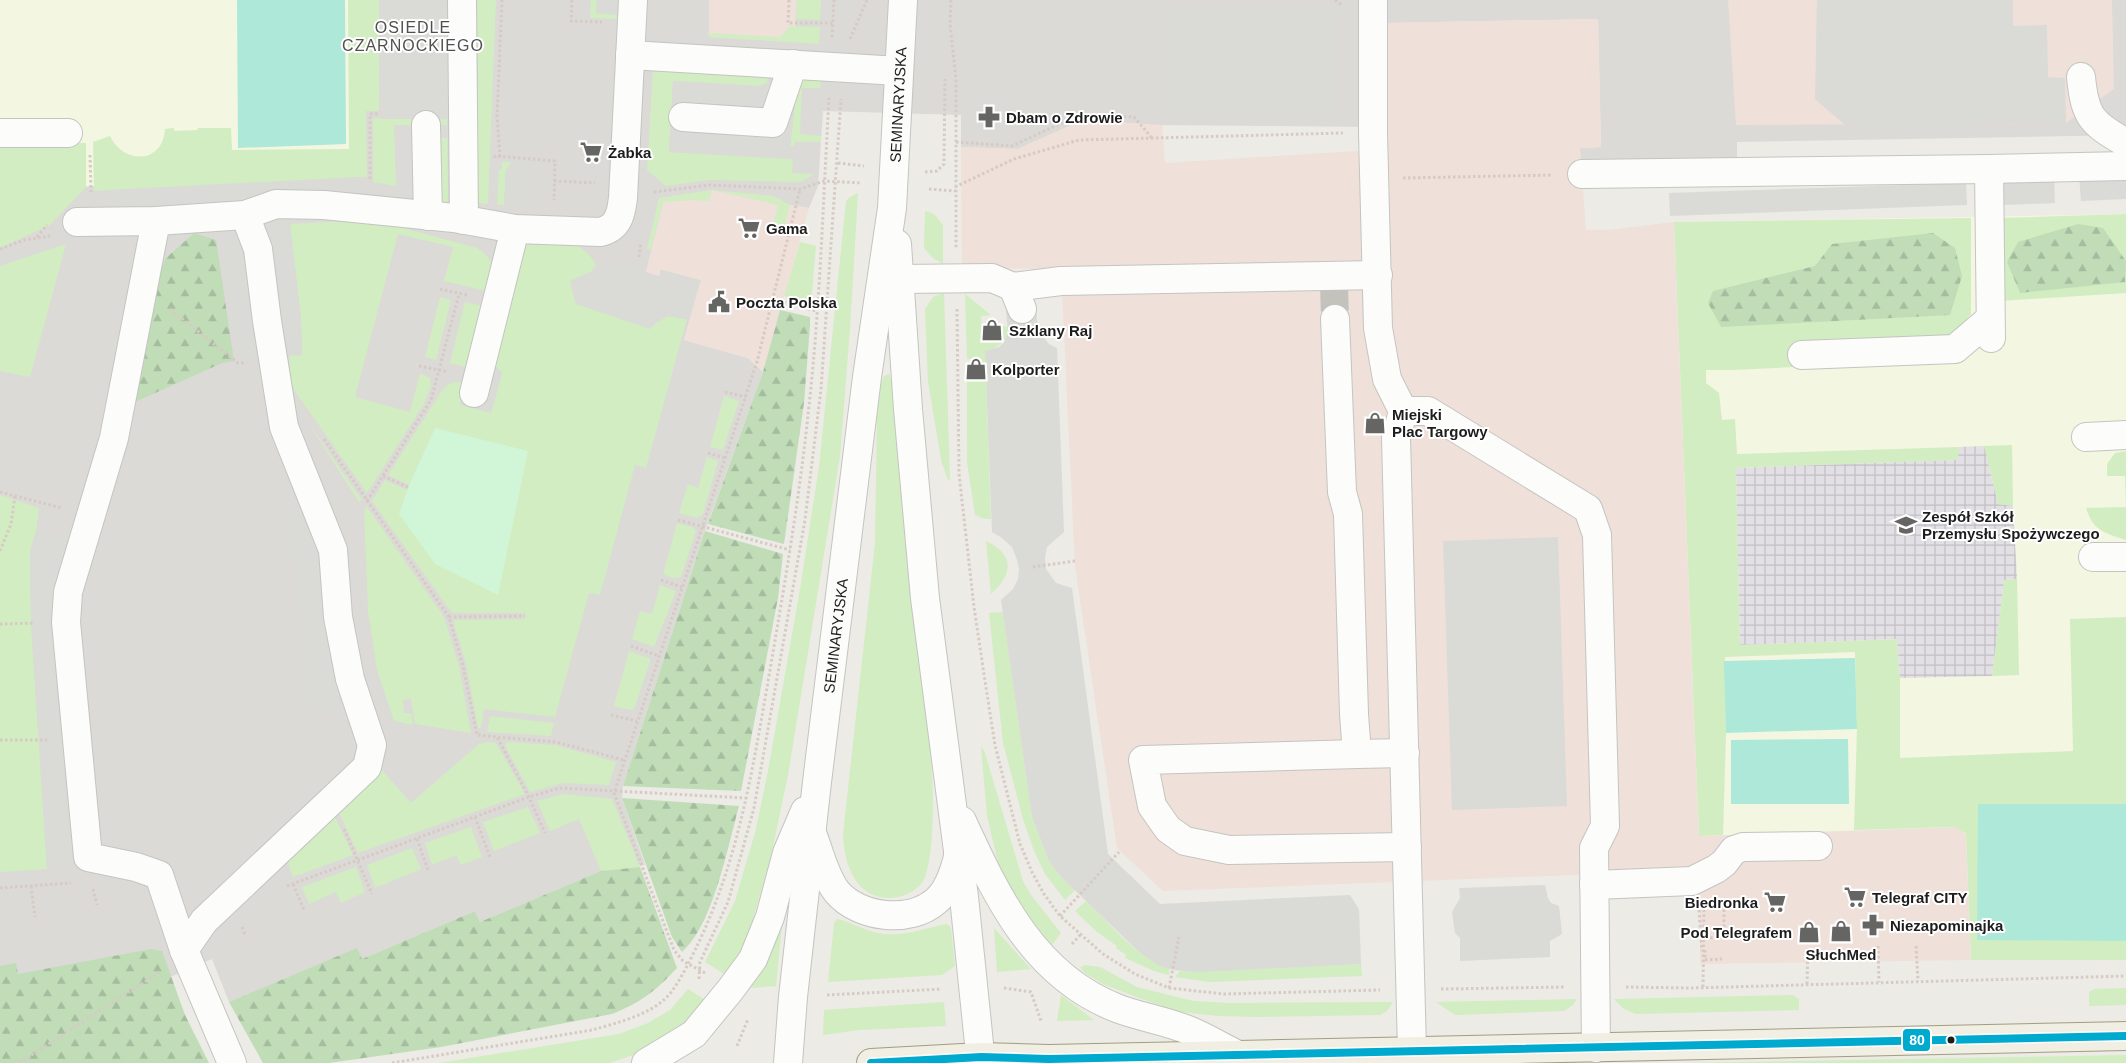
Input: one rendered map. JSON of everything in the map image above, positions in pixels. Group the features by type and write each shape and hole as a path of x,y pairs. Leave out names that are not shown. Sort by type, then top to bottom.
{"main road":[{"path":"871,1063 2126,1036"}],"street":[{"path":"462,0 464,220"},
{"name":"SEMINARYJSKA","path":"788,1063 793,997 817,782 867,377 892,208 903,0"},
{"path":"1373,0 1373,133 1379,336 1387,379 1402,411 1396,438 1412,1050"},
{"path":"84,222 156,221 245,215 276,204 324,205 370,209 464,220 514,229 600,232 610,230 622,212 632,12"},
{"path":"630,55 899,71"},
{"path":"683,117 773,123 793,64"},
{"path":"2081,77 2084,104 2087,109 2100,128 2126,143"},
{"path":"426,125 428,216"},
{"path":"0,133 68,133"},
{"path":"1582,174 1989,170 2126,166"},
{"path":"1802,355 1955,348 1990,330 1989,170"},
{"name":"SEMINARYJSKA","path":"892,208 901,279 908,409 925,598 951,796 981,1060"},
{"path":"184,950 204,921 368,767 372,745 350,679 338,617 333,550 284,427 278,376 267,321 258,249 245,215"},
{"path":"156,221 114,438 68,592 66,622 88,857 136,867 159,875 184,950 232,1063"},
{"path":"474,393 514,229"},
{"path":"901,279 992,278 1018,298 1061,281 1334,279 1378,275"},
{"path":"1335,319 1342,492 1348,514 1357,754"},
{"path":"1402,411 1428,411 1588,509 1597,535 1605,826 1594,848 1596,1048"},
{"path":"2086,437 2126,435"},
{"path":"2093,557 2126,557"},
{"path":"1404,753 1143,760 1152,806 1168,829 1185,841 1229,850 1407,847"},
{"path":"646,1063 694,1034 753,959 770,917 787,853 817,782"},
{"path":"951,796 984,869 1010,917 1053,968 1088,994 1119,1009 1188,1030 1236,1054"},
{"path":"812,832 829,880 837,892 847,901 878,914 907,914 936,902 943,894 954,871 958,856"},
{"path":"1594,885 1692,880 1716,869 1734,850 1743,847 1818,846"}],"path":[{"path":"500,157 497,117 502,0"},
{"path":"572,0 571,21 632,12"},
{"path":"789,0 788,22 833,23"},
{"path":"392,1063 592,1030 624,1021 666,998 688,964 713,914 729,868 746,798 761,721 790,550 809,413 834,0"},
{"path":"951,0 950,23 956,80 956,255"},
{"path":"928,172 937,172 944,164 945,79"},
{"path":"370,209 370,114 380,114"},
{"path":"956,142 1012,146 1081,114 1134,117 1152,138"},
{"path":"929,189 955,189 1014,159 1079,140 1373,133"},
{"path":"84,222 90,151"},
{"path":"494,162 495,156 555,161 553,205"},
{"path":"722,1000 702,986 699,981 698,970 728,902 734,883 749,832 765,756 805,520 816,440 838,163 862,165"},
{"path":"1375,179 1582,174"},
{"path":"645,193 710,185 800,189 824,180 862,182"},
{"path":"705,973 683,961 674,950 614,792 746,398 774,300 800,189"},
{"path":"0,249 36,238"},
{"path":"367,501 431,400 459,294"},
{"path":"774,300 816,311"},
{"path":"957,303 959,474 974,607 995,745 1020,844 1044,894 1060,916 1104,954 1135,974 1169,988 1224,994 1387,990"},
{"path":"169,309 238,363 263,363 278,376"},
{"path":"725,392 746,398"},
{"path":"320,432 449,617 463,666 477,735 556,742 624,760"},
{"path":"708,453 725,458"},
{"path":"383,476 408,488"},
{"path":"0,492 92,516"},
{"path":"0,551 11,524 15,496"},
{"path":"678,520 790,550"},
{"path":"1033,567 1075,561"},
{"path":"661,580 682,587"},
{"path":"449,617 525,616"},
{"path":"631,646 659,656"},
{"path":"611,715 637,721"},
{"path":"497,737 530,797 545,833"},
{"path":"0,740 38,740"},
{"path":"285,887 559,788 746,798"},
{"path":"329,802 348,837 372,894"},
{"path":"475,817 490,856"},
{"path":"416,839 428,870"},
{"path":"1060,916 1120,852"},
{"path":"91,881 97,905"},
{"path":"0,888 73,882"},
{"path":"293,884 304,910"},
{"path":"30,886 35,917"},
{"path":"1723,891 1724,936"},
{"path":"1702,954 1705,941 1704,900"},
{"path":"1699,908 1703,987"},
{"path":"1722,959 1705,960 1706,937 1752,936"},
{"path":"1169,988 1179,937"},
{"path":"1878,946 1879,982"},
{"path":"1916,946 1918,981"},
{"path":"1807,984 1808,948"},
{"path":"19,1063 163,970"},
{"path":"1617,987 1703,987 2126,976"},
{"path":"999,987 1030,992 1041,1021"},
{"path":"1433,989 1574,987"},
{"path":"827,995 943,989"},
{"path":"737,1046 750,1014"}],"shaded area":[{"path":"0,0 2126,0 2126,135 1737,142 1737,162 1581,162 1580,148 1601,147 1598,19 1385,23 1381,127 1154,125 1083,120 1018,149 961,147 961,115 823,111 818,186 809,208 779,205 712,190 664,200 646,272 660,269 701,280 684,340 748,358 763,372 705,531 623,786 622,798 645,865 601,871 480,922 475,911 362,959 357,949 229,1002 212,959 163,980 0,1009"},
{"path":"0,0 358,0 359,172 0,191"},
{"path":"379,0 477,0 478,119 380,119"},
{"path":"597,0 618,0 617,15 596,13"},
{"path":"709,0 797,0 794,42 709,37"},
{"path":"1728,0 2112,0 2114,89 2066,123 1736,125"},
{"path":"1817,0 2013,0 2013,26 2047,25 2048,77 2065,78 2066,123 1845,125 1815,99"},
{"path":"1334,8 1334,115 1166,112 1166,11"},
{"name":"Miejski Plac Targowy","path":"1598,19 1601,147 1580,148 1586,230 1608,230 1674,222 1699,835 1956,827 1966,834 1971,960 1700,964 1700,870 1163,891 1117,848 1075,566 1061,269 962,268 961,147 1018,149 1082,120 1162,125 1165,163 1387,149 1385,23"},
{"path":"769,77 800,79 798,97 795,102 789,159 669,152 673,81 758,86 767,83"},
{"path":"512,162 530,163 528,207 504,205 506,170"},
{"path":"2126,173 2126,199 2081,201 2079,175"},
{"path":"359,177 361,213 109,208 107,190"},
{"path":"2054,177 2055,203 2004,205 2003,179"},
{"path":"1966,183 1967,205 1670,216 1669,193"},
{"path":"712,190 779,205 809,208 763,372 748,358 684,340 701,280 661,269 659,276 646,272 664,200"},
{"name":"Zespół Szkół Przemysłu Spożywczego","path":"2126,214 2126,960 1971,960 1966,835 1956,827 1699,836 1674,222"},
{"path":"290,224 301,318 302,355 240,359 222,233"},
{"path":"632,265 632,269 695,286 687,319 668,316 660,319 650,329 576,304 570,281 591,272 596,266"},
{"path":"1036,308 1038,330 1049,344 1057,348 1064,532 1047,547 1046,569 1056,583 1072,588 1108,854 1160,904 1350,895 1359,909 1361,964 1198,972 1173,970 1158,965 1139,952 1059,875 1049,861 1032,817 1001,600 1013,589 1018,579 1019,570 1012,547 992,532 985,351 999,347 1004,342 1008,332 1006,310"},
{"path":"473,355 490,361 502,373 491,413 460,405"},
{"path":"1984,446 1998,504 2013,506 2017,579 2004,580 1992,676 1900,678 1897,639 1740,645 1736,468 1958,460 1959,447"},
{"path":"309,506 325,550 350,703 309,716 292,541 285,508"},
{"path":"36,531 71,538 79,862 47,869 31,623 30,551"},
{"path":"1558,537 1567,806 1452,810 1443,541"},
{"path":"1545,885 1551,903 1559,906 1562,934 1550,941 1550,957 1460,961 1460,938 1455,933 1452,912 1460,898 1459,888"}],"green space":[{"path":"237,0 345,0 346,144 238,148"},
{"path":"348,0 379,0 379,111 366,111 367,177 94,191 93,142 110,136 124,152 133,156 150,154 158,149 163,141 165,129 174,128 174,131 197,130 198,128 231,128 232,150 349,149"},
{"path":"477,0 496,0 488,204 476,203 476,124 478,111"},
{"path":"591,0 597,0 596,13 621,14 623,19 590,18"},
{"path":"797,0 821,0 820,20 796,19"},
{"path":"790,26 820,27 819,44 709,37 708,33 780,37"},
{"path":"653,70 769,77 767,83 758,86 673,81 669,152 793,159 792,173 815,174 800,182 709,180 666,186 647,170"},
{"path":"800,79 821,80 820,88 802,88 800,134 821,136 821,142 795,142 794,146 790,146 795,101 798,97"},
{"path":"373,118 445,118 447,120 448,197 447,203 444,204 440,201 439,138 447,138 447,125 394,125 396,186 373,182"},
{"path":"0,141 86,143 86,187 50,225 0,248"},
{"path":"502,162 512,162 506,170 504,205 497,205 499,170 502,169"},
{"path":"712,190 774,196 790,205 784,229 773,225 778,205"},
{"path":"712,190 709,201 663,202 651,250 647,249 659,198"},
{"path":"858,193 840,456 788,775 770,861 747,939 726,975 705,962 735,901 756,829 768,771 819,467 846,201"},
{"path":"925,211 934,214 943,225 943,264 933,258 924,248"},
{"path":"2126,214 2126,293 1999,301 1998,218"},
{"path":"1971,218 1971,314 1950,339 1795,344 1795,367 1706,370 1706,383 1719,393 1722,420 1735,419 1737,454 1959,447 1959,460 1736,468 1740,645 1897,639 1900,678 1900,758 2073,751 2070,619 2126,617 2126,960 1971,960 1966,834 1954,827 1854,830 1857,729 1855,652 1725,657 1726,733 1723,835 1699,836 1674,222"},
{"path":"351,221 396,226 477,248 488,257 492,267 490,292 444,281 453,247 398,234 355,397 410,412 420,373 430,378 431,386 424,404 367,493 294,390 291,382 289,356 302,355 301,318 290,224"},
{"path":"2078,224 2103,228 2126,261 2125,282 2020,293 2007,262 2018,242"},
{"path":"194,233 216,240 234,361 222,363 133,403 157,278 166,258"},
{"path":"1933,233 1955,248 1962,276 1950,315 1721,327 1708,303 1713,291 1815,266 1832,244"},
{"path":"565,240 584,250 596,266 591,272 570,281 576,304 654,324 668,316 687,319 646,468 635,465 600,595 589,593 555,717 484,709 481,728 478,728 466,664 453,620 524,619 525,613 452,613 372,501 385,480 407,490 399,514 435,428 409,485 388,475 441,392 448,385 455,382 462,383 474,392 491,413 502,373 490,361 525,244 527,241"},
{"path":"800,242 816,246 811,304 784,296"},
{"path":"66,244 30,377 0,371 0,266"},
{"path":"944,293 950,479 948,480 942,465 928,382 925,309 933,297"},
{"path":"965,294 991,315 981,316 983,343 1002,342 985,352 991,519 975,515 967,462 967,379 983,378 982,359 967,359"},
{"path":"440,297 451,300 436,360 425,357"},
{"path":"465,302 486,307 470,368 450,363"},
{"path":"780,310 810,317 804,403 784,544 708,524 763,372"},
{"path":"1002,326 1008,327 1006,337 1002,342"},
{"path":"889,374 893,385 907,557 930,750 933,805 931,849 925,877 919,886 910,893 888,898 867,892 859,885 849,866 843,834 875,543 877,416 881,383 884,376"},
{"path":"724,396 739,401 723,450 710,447"},
{"path":"303,415 362,500 359,502"},
{"path":"435,428 528,451 498,595 435,564 399,514 409,485"},
{"path":"2012,445 2013,506 1998,504 1984,446"},
{"path":"2126,451 2126,507 2125,476 2107,476 2107,464 2115,453"},
{"path":"707,457 718,461 703,514 697,518 679,513 688,484 698,488"},
{"path":"0,495 39,508 36,531 30,551 31,623 47,869 0,872"},
{"path":"367,507 444,617 459,666 471,733 415,724 411,699 403,700 404,713 411,713 413,725 394,721 377,670 368,611 364,510"},
{"path":"2126,507 2126,540 2106,533 2096,526 2092,522 2086,508"},
{"path":"677,523 692,527 696,531 681,577 673,578 663,574"},
{"path":"705,531 783,554 778,598 741,791 623,786"},
{"path":"986,541 1002,553 1008,566 1003,580 991,594"},
{"path":"2017,579 2019,675 1992,676 2004,580"},
{"path":"660,585 676,591 654,647 632,639 640,611 652,614"},
{"path":"1003,612 1032,817 1049,861 1059,875 1075,890 1065,900 1045,874 1034,851 1023,819 1003,743 989,613"},
{"path":"629,651 651,659 634,709 630,710 614,706"},
{"path":"1855,658 1857,729 1726,733 1724,661"},
{"path":"490,716 554,723 551,736 487,732"},
{"path":"1848,739 1849,804 1731,804 1731,740"},
{"path":"486,742 496,743 525,794 358,853 339,813 382,770 411,803 479,744"},
{"path":"507,742 555,745 616,762 609,785 563,783 530,792 505,746"},
{"path":"981,747 984,750 1023,881 1031,895 1061,933 1052,945 1014,899 999,867 987,816"},
{"path":"564,794 612,799 640,867 601,871 579,819 550,831 537,801"},
{"path":"622,798 739,806 711,904 693,940 682,952 672,937"},
{"path":"1978,804 2126,804 2126,941 1977,940"},
{"path":"528,807 540,833 494,851 483,822"},
{"path":"335,817 353,855 293,877 287,861"},
{"path":"471,827 482,857 461,865 456,855 432,865 425,843"},
{"path":"412,848 421,869 375,888 367,865"},
{"path":"356,867 365,892 341,903 336,892 309,904 302,887"},
{"path":"640,867 677,968 647,996 612,1014 441,1047 329,1063 263,1063 229,1002 357,948 362,959 475,911 480,922 601,871"},
{"path":"1086,901 1124,939 1146,957 1169,968 1169,975 1154,971 1125,958 1126,955 1116,948 1117,946 1097,932 1075,911"},
{"path":"837,919 873,932 887,934 904,933 947,924 951,928 955,966 942,975 828,982 834,923"},
{"path":"782,925 776,986 750,988"},
{"path":"994,928 1031,969 997,972"},
{"path":"151,949 162,951 185,1015 209,1063 0,1063 0,966 16,963 18,974"},
{"path":"1361,964 1362,976 1209,982 1175,977 1180,971"},
{"path":"1085,965 1100,967 1137,987 1193,1001 1228,1003 1393,1002 1387,1011 1380,1015 1256,1017 1180,1012 1103,984 1085,973 1080,967"},
{"path":"2126,988 2126,1005 2089,1006 2089,992 2094,989"},
{"path":"688,989 707,1001 689,1024 636,1054 610,1063 439,1063 619,1034 648,1023 670,1010"},
{"path":"1061,995 1094,1020 1057,1021"},
{"path":"1793,995 1799,999 1799,1010 1636,1014 1624,1009 1614,999"},
{"path":"1577,999 1573,1005 1564,1011 1455,1015 1436,1002"},
{"path":"944,1002 946,1026 859,1030 823,1035 824,1010"},
{"path":"2126,1055 2126,1063 1680,1063"}],"tunnel":[{"path":"1334,283 1335,319"}],"transit line":[{"name":"80","path":"871,1063 981,1057 1049,1059 2126,1036"}],"place":[{"name":"Dbam o Zdrowie","path":"989,117"},
{"name":"Żabka","path":"591,152"},
{"name":"Gama","path":"749,228"},
{"name":"Poczta Polska","path":"719,302"},
{"name":"Szklany Raj","path":"992,330"},
{"name":"Kolporter","path":"976,369"},
{"name":"Miejski Plac Targowy","path":"1375,423"},
{"name":"Zespół Szkół Przemysłu Spożywczego","path":"1906,525"},
{"name":"Telegraf CITY","path":"1855,897"},
{"name":"Biedronka","path":"1775,902"},
{"name":"Niezapominajka","path":"1873,925"},
{"name":"SłuchMed","path":"1841,931"},
{"name":"Pod Telegrafem","path":"1809,932"}],"district":[{"name":"OSIEDLE CZARNOCKIEGO","path":"413,36"}]}
